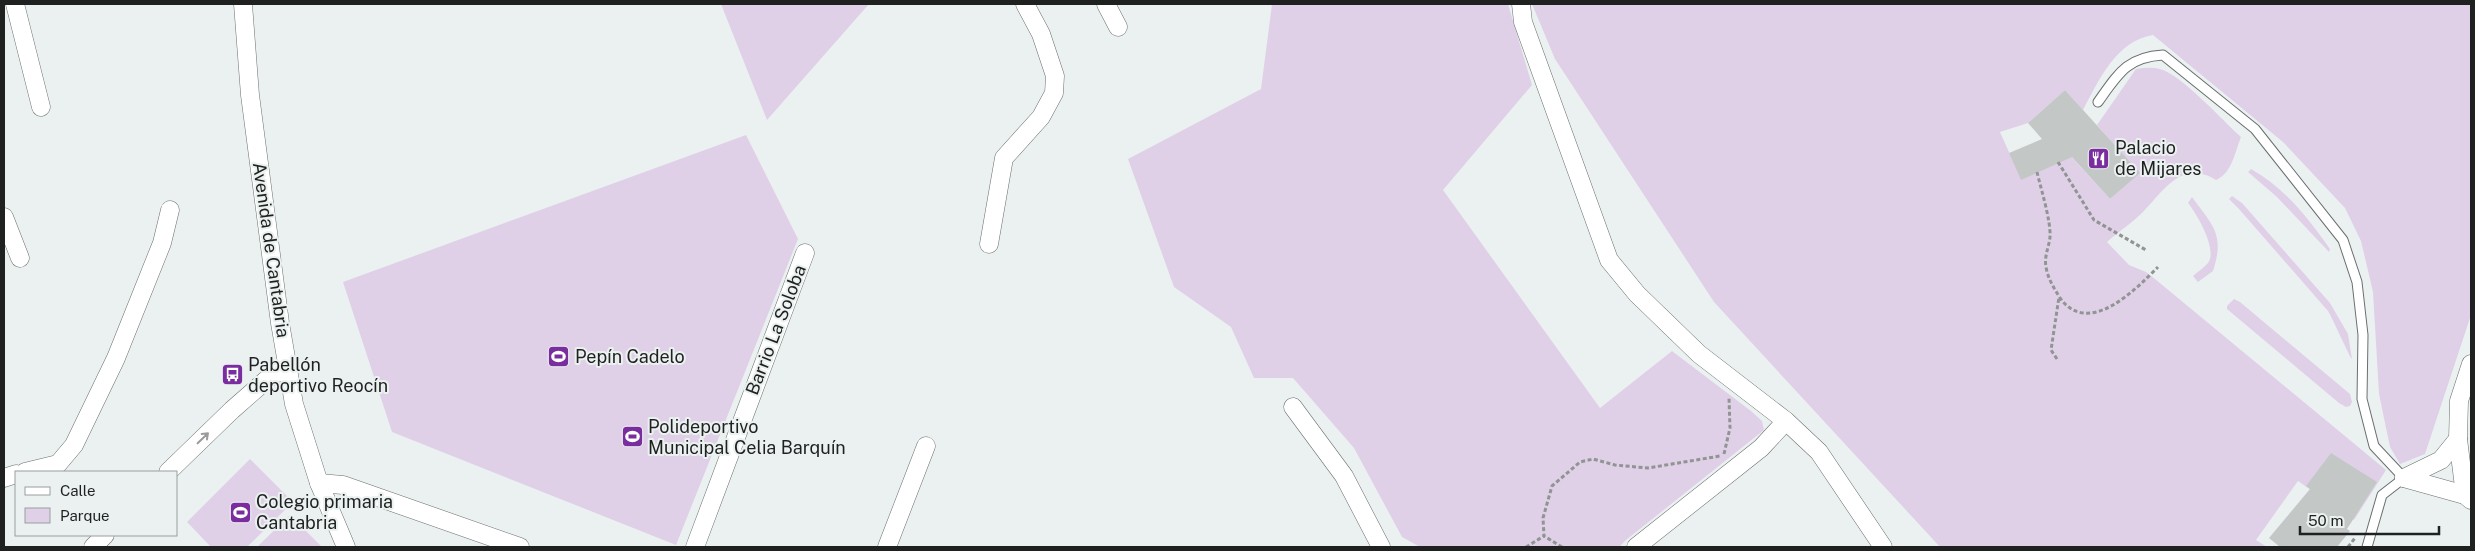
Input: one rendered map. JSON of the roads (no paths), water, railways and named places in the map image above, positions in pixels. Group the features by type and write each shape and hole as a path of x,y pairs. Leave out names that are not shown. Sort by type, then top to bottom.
{"street":[{"path":"15,4 41,107"},
{"name":"Avenida de Cantabria","path":"244,4 252,105 280,323 294,404 319,483 346,547"},
{"path":"989,244 1004,158 1041,117 1054,93 1055,76 1041,34 1025,4"},
{"path":"1106,4 1118,27"},
{"path":"1521,4 1523,22 1609,260 1637,294 1699,354 1786,421 1819,452 1883,547"},
{"path":"29,471 58,464 74,445 116,358 162,244 170,210"},
{"path":"4,217 20,258"},
{"name":"Barrio La Soloba","path":"695,547 805,253"},
{"path":"2404,478 2468,498 2458,439 2458,401 2471,364"},
{"path":"169,471 273,374 289,370"},
{"path":"1293,407 1344,476 1381,547"},
{"path":"1636,547 1761,448 1786,421"},
{"path":"2404,478 2441,460 2458,439"},
{"path":"887,547 926,446"},
{"path":"319,483 343,485 508,545"},
{"path":"93,547 103,536"}],"lane":[{"path":"2098,102 2129,64 2145,56 2163,56 2255,129 2343,240 2357,282 2363,335 2362,399 2374,446 2404,478 2382,494 2367,547"}],"place":[{"name":"Palacio de Mijares","path":"2099,158"},
{"name":"Pepín Cadelo","path":"559,357"},
{"name":"Pabellón deportivo Reocín","path":"232,375"},
{"name":"Polideportivo Municipal Celia Barquín","path":"632,437"},
{"name":"Colegio primaria Cantabria","path":"240,512"}]}
